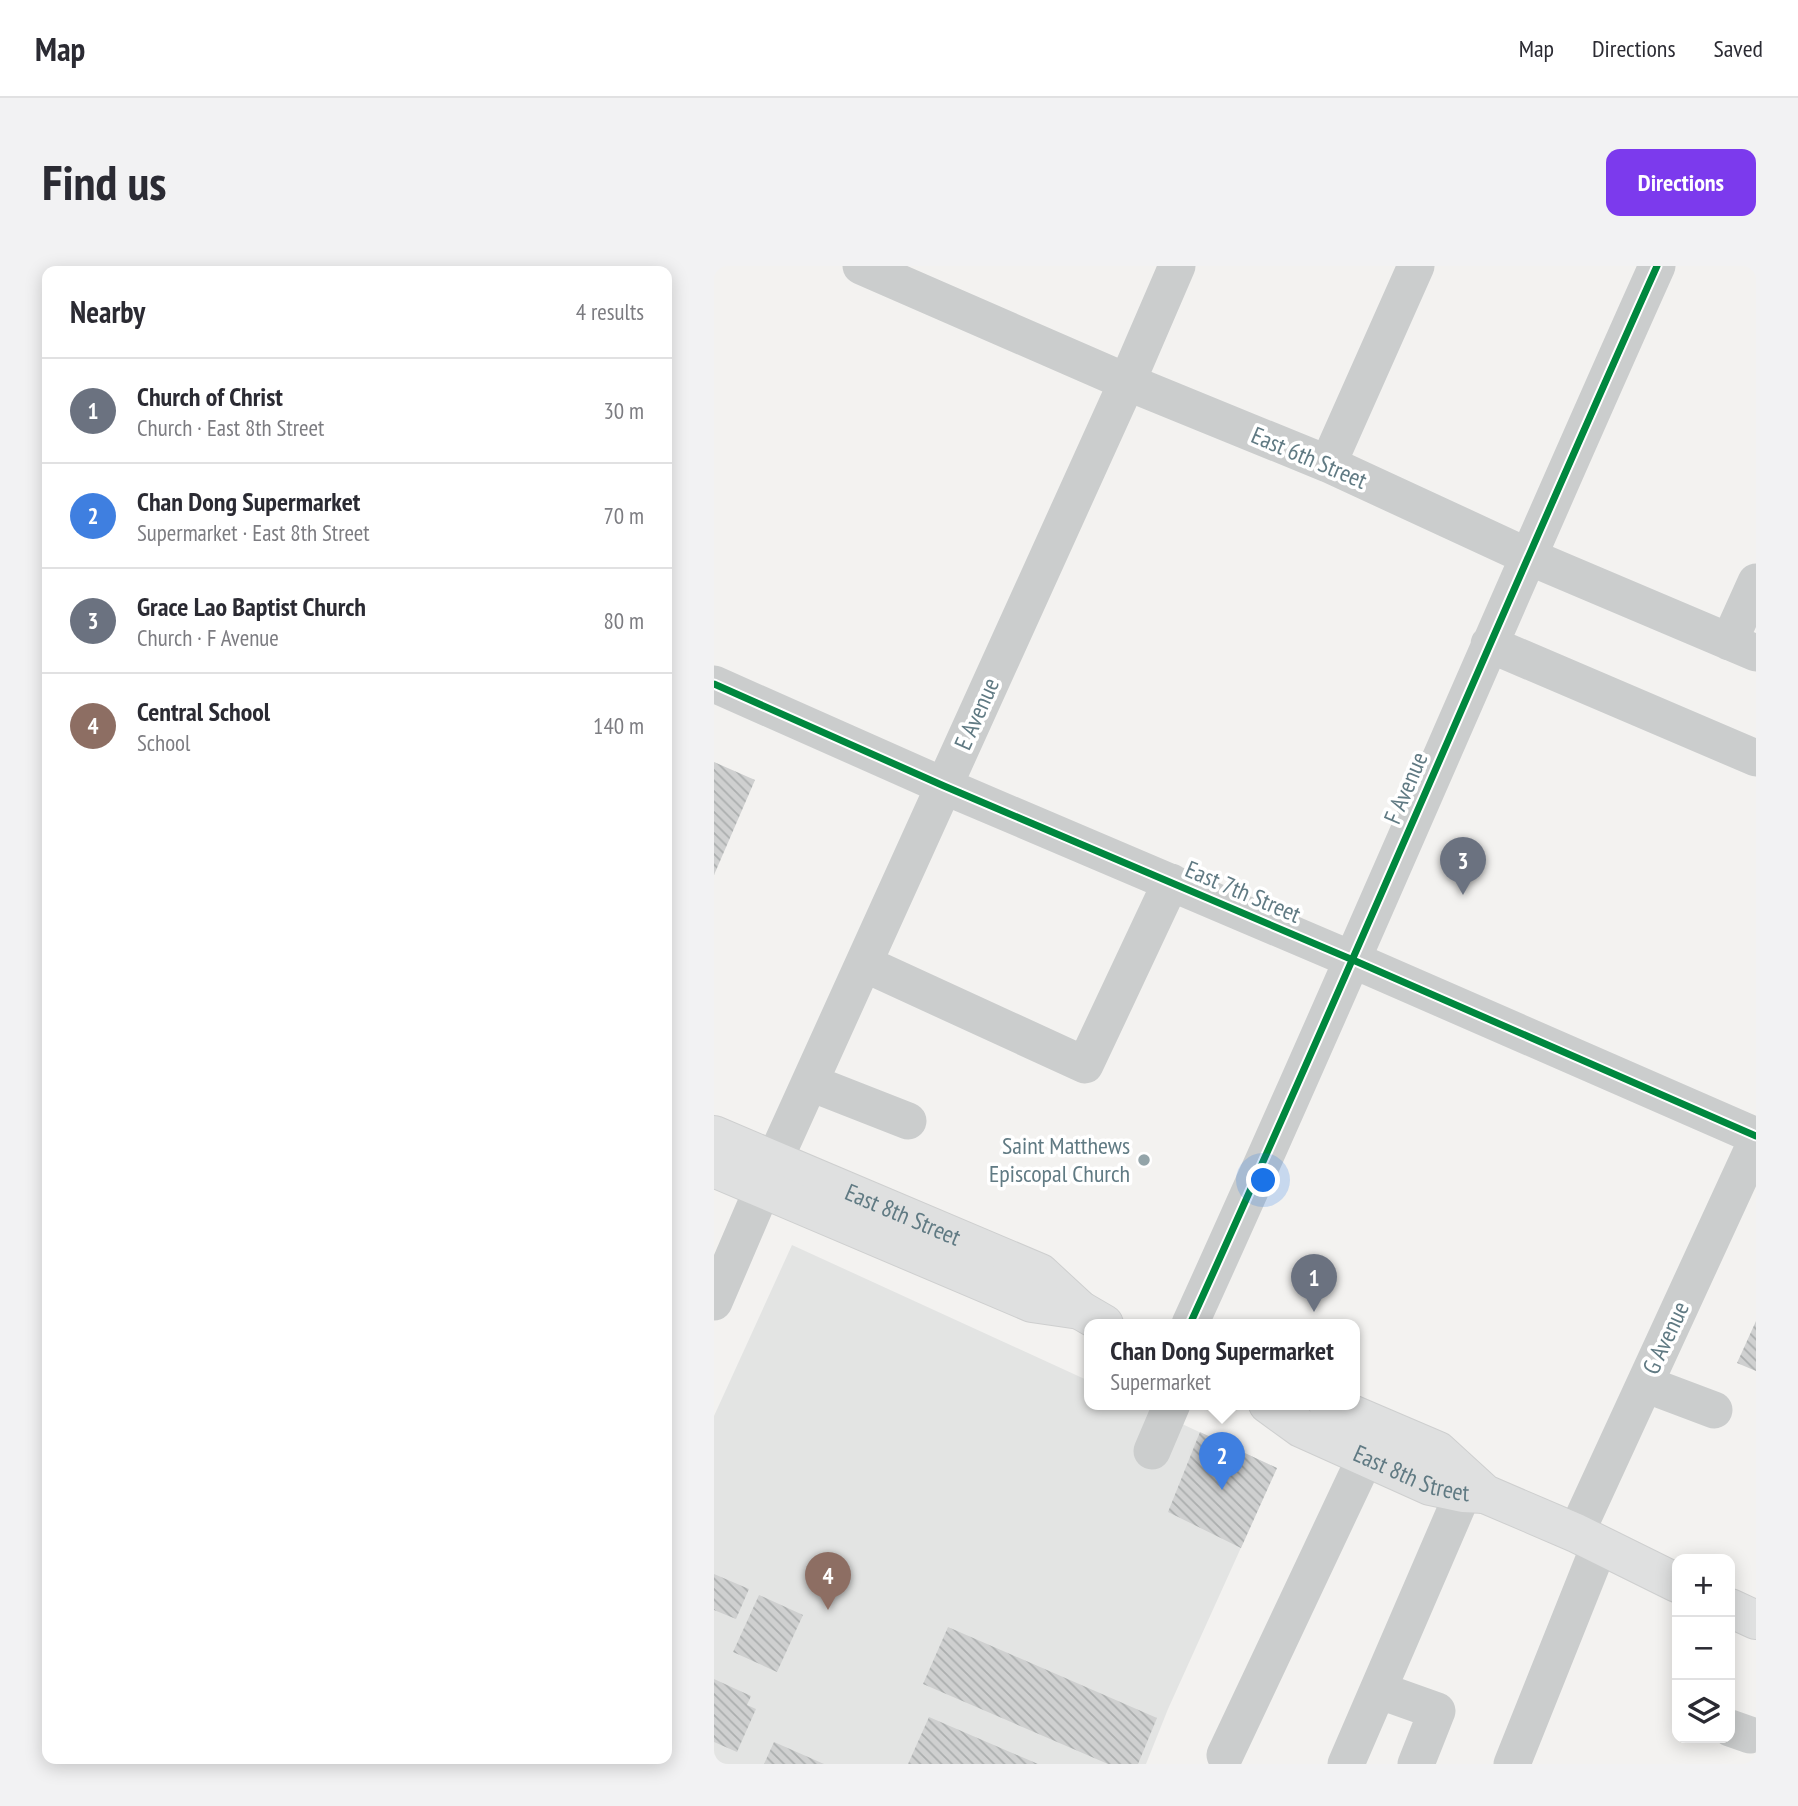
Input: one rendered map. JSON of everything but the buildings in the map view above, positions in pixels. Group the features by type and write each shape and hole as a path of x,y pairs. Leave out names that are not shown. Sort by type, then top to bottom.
{"main road":[{"name":"East 8th Street","path":"714,1135 768,1175"},
{"name":"East 8th Street","path":"714,1168 768,1175 1041,1273 1092,1317"},
{"name":"East 8th Street","path":"1276,1410 1301,1428 1430,1486 1474,1494 1588,1539 1672,1581"},
{"name":"East 8th Street","path":"1342,1410 1438,1451 1474,1494"}],"street":[{"name":"East 6th Street","path":"861,266 916,277 1127,382 1328,464 1527,555 1743,648"},
{"name":"E Avenue","path":"714,1302 768,1175 1177,266"},
{"path":"1328,464 1416,266"},
{"name":"F Avenue","path":"1192,1319 1353,960 1527,555 1657,266"},
{"path":"1743,648 1756,582"},
{"path":"1489,644 1756,758"},
{"name":"East 7th Street","path":"714,684 1756,1136"},
{"path":"865,964 1085,1065 1171,883"},
{"path":"811,1083 908,1121"},
{"name":"G Avenue","path":"1512,1764 1644,1384 1756,1142"},
{"path":"1644,1384 1714,1410"},
{"path":"1152,1451 1169,1410"},
{"path":"1225,1755 1366,1456"},
{"path":"1346,1764 1378,1690 1474,1494"},
{"path":"1378,1690 1437,1711 1416,1764"}],"shaded area":[{"path":"792,1245 1084,1379 1084,1410 1152,1410 1277,1468 1168,1709 1146,1764 714,1764 714,1416"}],"cycle path":[{"path":"1192,1319 1657,266"},
{"path":"714,684 1756,1136"}],"place":[{"name":"Grace Lao Baptist Church","path":"1463,895"},
{"name":"Saint Matthews Episcopal Church","path":"1144,1160"},
{"name":"Church of Christ","path":"1314,1312"},
{"name":"Chan Dong Supermarket","path":"1222,1490"},
{"name":"Central School","path":"828,1610"}]}
